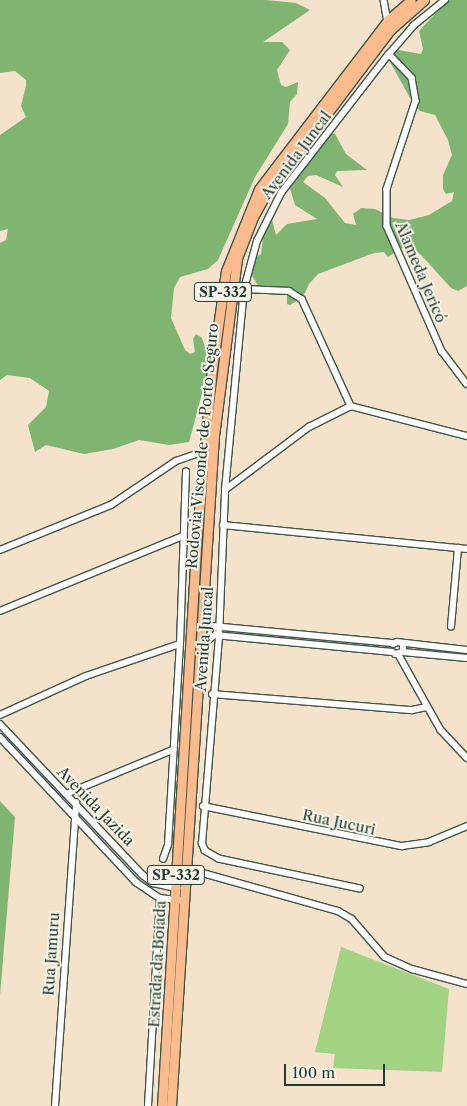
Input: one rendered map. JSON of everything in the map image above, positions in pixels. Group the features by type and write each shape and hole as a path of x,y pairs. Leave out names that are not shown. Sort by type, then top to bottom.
{"main road":[{"name":"Rodovia Visconde de Porto Seguro","path":"190,643 205,451 226,271 247,214 259,189 388,20 411,0"},
{"name":"Rodovia Visconde de Porto Seguro","path":"199,659 214,436 237,258 253,217 266,194 391,29 424,0"},
{"path":"190,643 194,629 202,625"},
{"name":"Estrada da Boiada","path":"162,1106 179,888 190,643"},
{"name":"Estrada da Boiada","path":"179,888 185,868 199,659"},
{"name":"Estrada da Boiada","path":"171,1106 178,900"}],"street":[{"path":"384,0 391,29"},
{"name":"Avenida Juncal","path":"360,888 219,859 205,851 201,839 212,694 219,636 225,490 244,289 256,241 273,204 389,54 413,26 445,0"},
{"name":"Alameda Jericó","path":"389,54 412,78 416,101 387,189 387,226 442,351 467,384"},
{"path":"244,289 289,291 302,299 351,406"},
{"path":"225,490 309,427 351,406 467,436"},
{"path":"0,550 111,505 176,461 205,451"},
{"path":"163,860 168,845 180,644 186,472"},
{"path":"223,525 467,549"},
{"path":"0,611 183,536"},
{"path":"451,627 458,548"},
{"path":"202,625 467,650"},
{"path":"199,659 206,641 219,636 467,658"},
{"path":"392,652 394,642"},
{"path":"0,716 86,676 180,644"},
{"path":"402,644 401,653 427,707 441,730 467,758"},
{"path":"212,694 412,710 427,707"},
{"name":"Avenida Jazida","path":"0,724 143,874 153,882 179,888"},
{"name":"Avenida Jazida","path":"0,737 136,882 160,898 178,900"},
{"path":"66,794 173,750"},
{"name":"Rua Jamuru","path":"54,1106 76,803"},
{"name":"Rua Jucuri","path":"203,806 402,846 429,842 467,826"},
{"path":"185,868 338,911 352,919 384,957 412,969 467,984"},
{"path":"148,1106 160,898"}],"green space":[{"path":"0,0 266,0 296,3 310,10 263,42 282,42 290,50 277,70 281,85 286,87 298,82 297,94 290,102 288,124 255,177 218,260 208,269 180,277 174,288 171,318 185,350 190,354 195,352 193,339 196,334 202,338 206,350 207,375 189,442 169,445 139,440 113,449 84,454 46,445 35,452 28,425 46,407 49,391 30,378 7,375 0,380 0,243 6,240 8,229 0,231 0,135 26,117 21,106 26,80 15,71 0,73"},
{"path":"448,0 467,0 467,286 458,291 451,288 414,249 402,248 388,257 384,252 374,253 318,274 309,284 303,297 290,305 287,304 287,293 260,289 251,274 253,259 261,254 264,230 270,221 272,220 276,235 287,224 317,219 295,205 289,185 329,132 335,134 346,154 367,170 337,171 335,175 343,187 316,175 308,176 303,182 325,198 345,223 356,225 353,214 361,208 375,209 393,218 409,220 429,215 452,201 454,192 446,194 443,189 443,175 452,155 448,140 435,115 420,111 414,105 390,62 393,49 421,54 423,49 419,31"},
{"path":"0,801 15,817 0,995"},
{"path":"341,947 449,989 442,1072 333,1068 335,1054 315,1052"}]}
